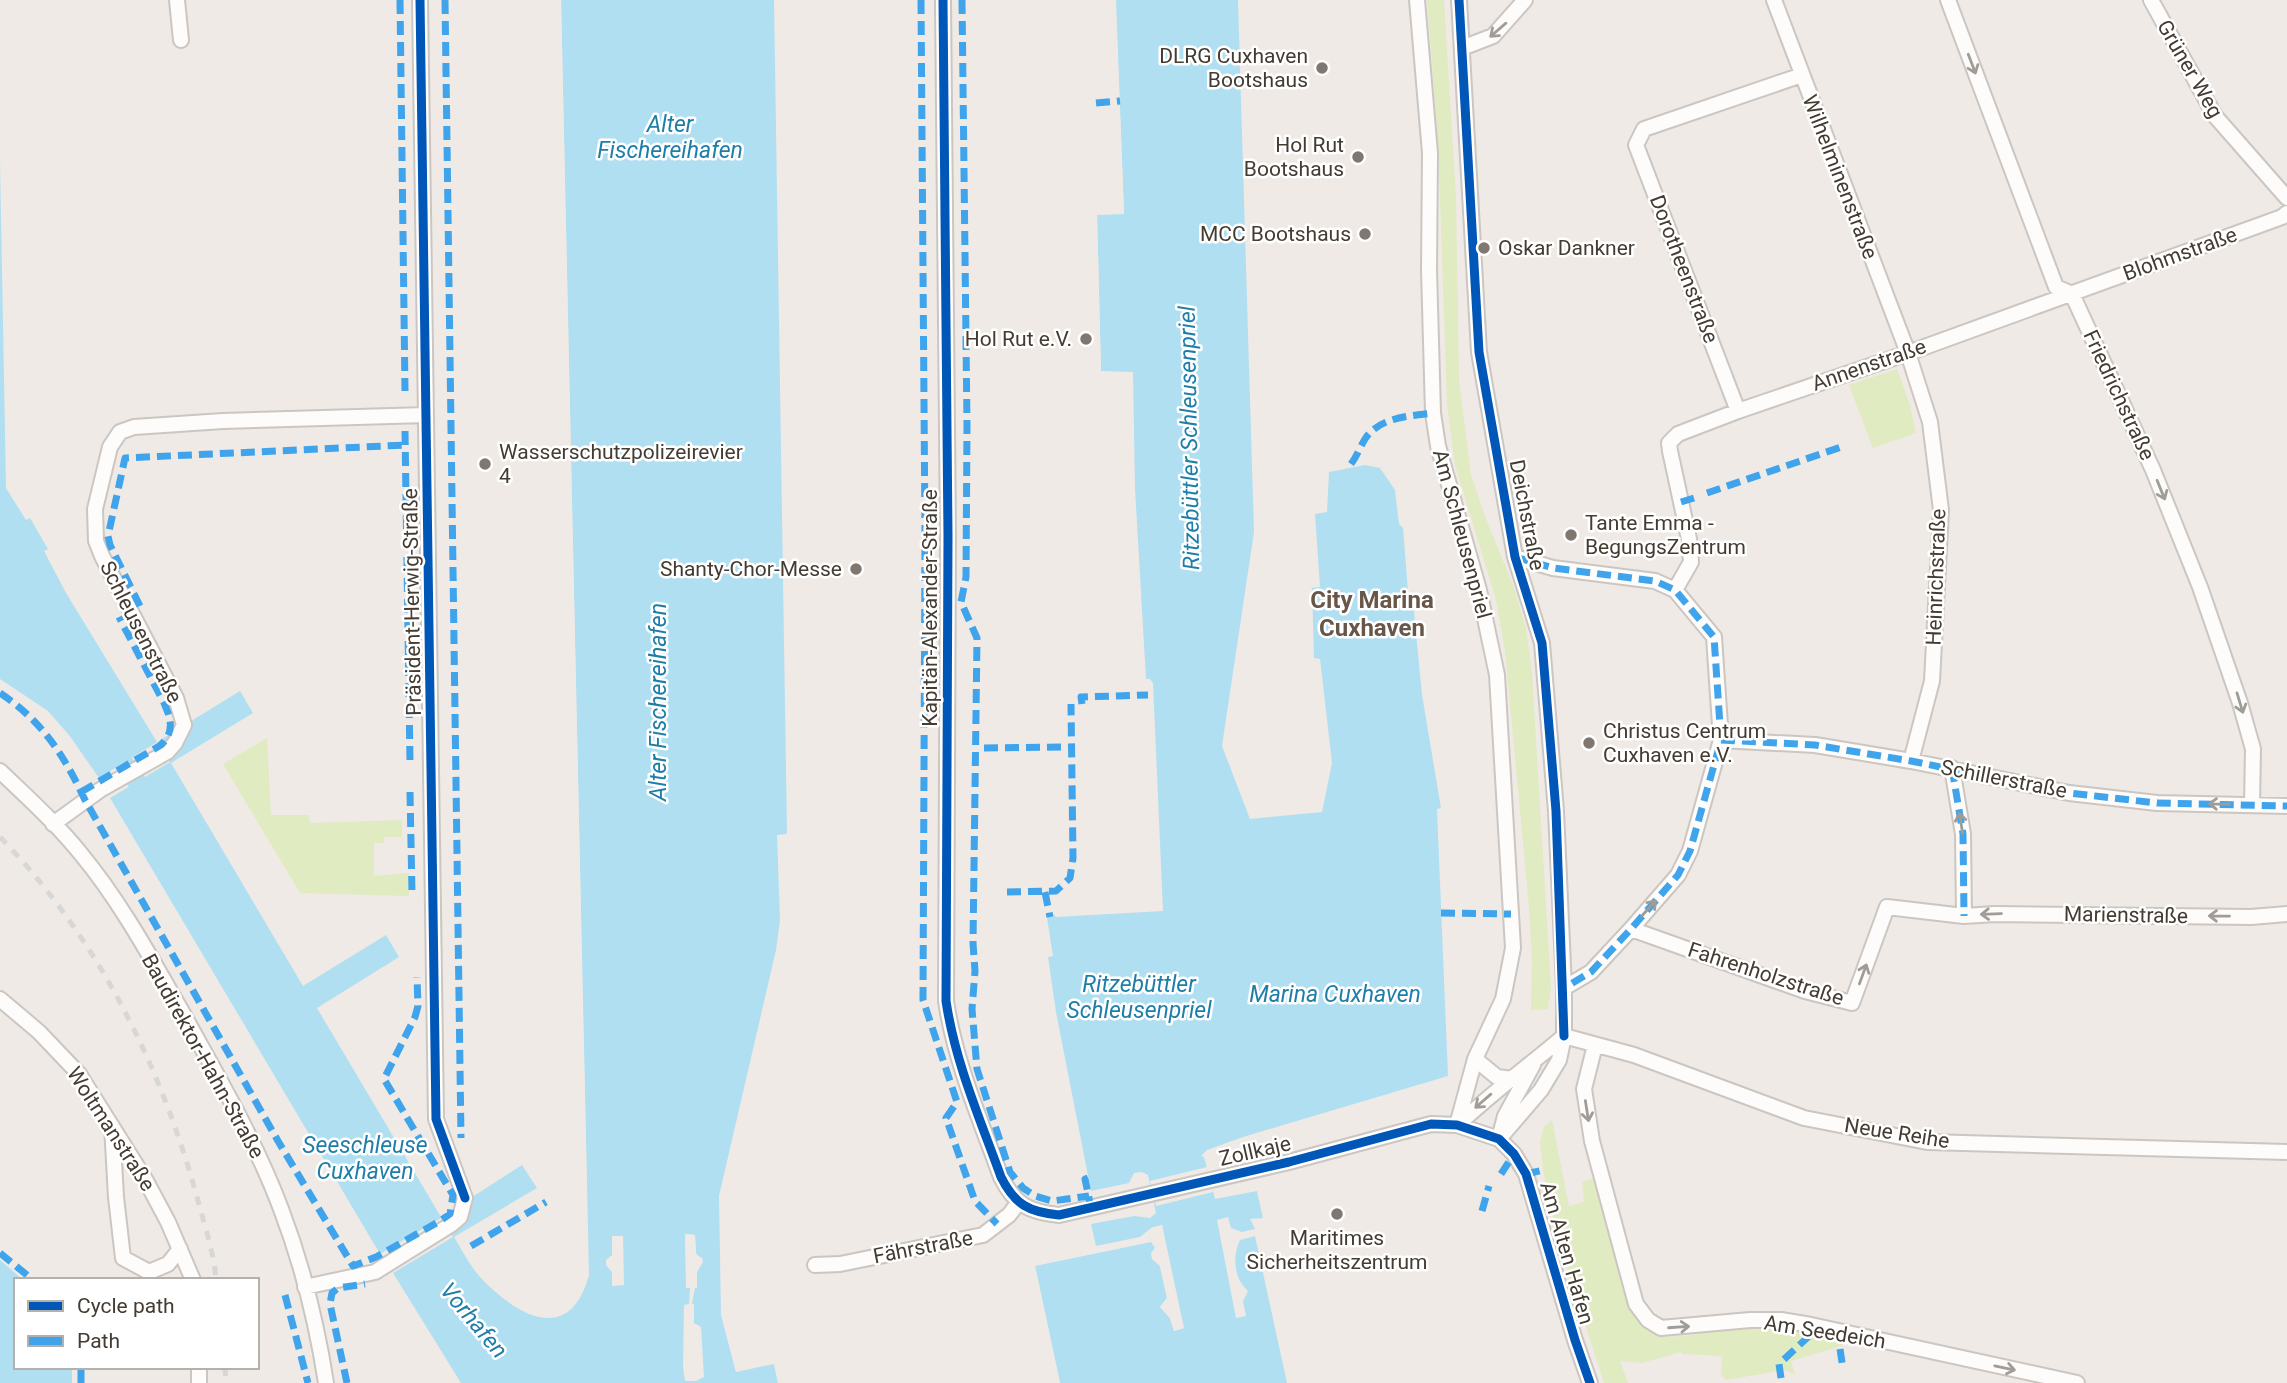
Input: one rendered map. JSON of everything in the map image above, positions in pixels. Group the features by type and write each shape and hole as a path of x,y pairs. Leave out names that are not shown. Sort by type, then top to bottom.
{"street":[{"path":"177,0 181,40"},
{"name":"Präsident-Herwig-Straße","path":"305,1287 374,1272 452,1224 460,1217 465,1198 436,1119 420,0"},
{"name":"Kapitän-Alexander-Straße","path":"943,0 948,536 946,1001 951,1033 968,1088 1001,1177 1009,1193 1019,1202"},
{"name":"Am Schleusenpriel","path":"1417,0 1430,153 1433,413 1438,446 1479,590 1497,675 1513,948 1503,999 1475,1059 1457,1125"},
{"name":"Deichstraße","path":"1460,0 1479,352 1515,557 1542,643 1556,811 1564,988 1564,1035 1559,1060 1541,1090 1499,1139"},
{"path":"1462,48 1493,36 1525,0"},
{"name":"Wilhelminenstraße","path":"1774,0 1908,353"},
{"name":"Friedrichstraße","path":"1948,0 2056,287 2072,294 2153,470 2200,587 2240,703 2253,750 2252,805"},
{"name":"Grüner Weg","path":"2151,0 2215,116 2287,198"},
{"name":"Dorotheenstraße","path":"1738,411 1636,145 1644,129 1802,75"},
{"name":"Blohmstraße","path":"2072,294 2287,213"},
{"name":"Annenstraße","path":"1675,590 1691,562 1689,539 1669,443 1678,434 2072,294"},
{"name":"Heinrichstraße","path":"1908,353 1930,422 1941,510 1932,681 1911,761"},
{"name":"Schleusenstraße","path":"53,824 100,790 167,752 184,725 176,698 96,541 95,509 110,447 120,432 134,427 223,421 426,415"},
{"path":"1515,557 1553,568 1655,581 1675,590 1714,637 1721,740 1690,851 1678,875 1631,929 1591,972 1564,988"},
{"name":"Schillerstraße","path":"1721,740 1815,745 1952,768 2069,793 2157,803 2287,806"},
{"path":"1952,768 1963,834 1964,916"},
{"name":"Baudirektor-Hahn-Straße","path":"0,771 83,856 169,989 213,1068 255,1148 277,1198 305,1287 326,1383"},
{"name":"Fahrenholzstraße","path":"1631,929 1805,991 1852,1003 1887,907 1964,916"},
{"name":"Marienstraße","path":"1964,916 1995,914 2251,917 2287,914"},
{"name":"Woltmanstraße","path":"0,999 38,1032 79,1074 169,1222 192,1278"},
{"path":"1457,1125 1488,1096 1535,1061 1564,1035"},
{"name":"Neue Reihe","path":"1564,1035 1634,1055 1804,1118 1927,1142 2287,1152"},
{"name":"Am Seedeich","path":"1595,1045 1584,1089 1592,1141 1636,1304 1648,1320 1661,1328 1750,1320 1791,1322 2077,1383"},
{"path":"1475,1059 1497,1077 1511,1079"},
{"path":"1499,1139 1505,1116 1535,1061"},
{"name":"Zollkaje","path":"1019,1202 1042,1213 1059,1215 1431,1124 1457,1125 1499,1139"},
{"path":"111,1125 123,1258 149,1272 168,1264 180,1249"},
{"name":"Am Alten Hafen","path":"1499,1139 1514,1154 1526,1174 1590,1383"},
{"name":"Fährstraße","path":"815,1265 840,1264 983,1235 1019,1202"}],"green space":[{"path":"1427,0 1444,0 1456,198 1459,379 1471,475 1513,585 1526,628 1532,672 1551,988 1548,1009 1531,1010 1529,907 1505,651 1496,600 1455,465 1447,404 1438,140"},
{"path":"1897,369 1910,405 1916,433 1873,448 1849,385"},
{"path":"267,738 271,815 309,815 310,823 402,820 402,837 384,837 384,843 374,843 374,876 409,873 409,896 300,893 223,764"},
{"path":"1552,1120 1569,1206 1584,1202 1582,1182 1595,1178 1597,1180 1636,1318 1642,1326 1656,1334 1672,1337 1699,1334 1699,1331 1736,1328 1792,1329 1828,1337 1844,1345 1791,1361 1795,1375 1786,1370 1725,1380 1721,1373 1722,1356 1681,1352 1642,1363 1620,1361 1628,1383 1604,1383 1560,1247 1543,1170 1540,1142 1544,1127"}],"water":[{"name":"Alter Fischereihafen","path":"561,0 774,0 787,834 777,835 780,920 776,950 719,1196 721,1314 736,1371 774,1363 778,1383 461,1383 393,1273 453,1237 441,1218 380,1254 110,798 170,762 157,742 240,691 253,713 171,763 303,986 386,935 399,957 317,1008 441,1217 522,1165 537,1188 454,1237 477,1273 510,1304 541,1317 556,1317 569,1311 580,1297 589,1275","holes":["685,1234 695,1235 696,1254 703,1262 697,1272 697,1288 692,1303 694,1323 701,1327 704,1377 696,1381 685,1381 684,1305 689,1304 690,1288 687,1288"]},
{"path":"1116,0 1238,0 1254,532 1222,746 1250,819 1322,812 1332,763 1320,659 1314,658 1312,588 1320,587 1315,514 1327,512 1329,472 1365,465 1380,468 1395,490 1399,524 1403,528 1408,591 1413,601 1422,695 1441,808 1437,809 1448,1076 1243,1137 1207,1150 1201,1156 1204,1157 1215,1199 1257,1191 1263,1218 1250,1219 1255,1229 1242,1232 1231,1228 1228,1217 1217,1220 1236,1318 1246,1316 1243,1301 1248,1291 1237,1274 1237,1247 1240,1240 1255,1236 1287,1383 1060,1383 1035,1266 1151,1242 1155,1248 1151,1253 1160,1266 1167,1298 1160,1307 1170,1318 1174,1331 1183,1328 1162,1225 1151,1228 1140,1237 1096,1246 1091,1224 1134,1216 1150,1218 1156,1213 1148,1175 1142,1172 1134,1173 1129,1183 1091,1191 1048,957 1053,956 1047,918 1054,915 1163,911 1153,683 1146,679 1135,489 1133,372 1101,371 1097,214 1124,214"},
{"path":"0,160 6,488 26,520 30,518 48,549 44,551 66,593 157,742 99,778 69,735 48,711 0,679"},
{"path":"0,1260 21,1278 14,1278 14,1369 72,1369 72,1383 0,1383"}],"pier":[{"path":"558,0 561,0 587,1197 583,1198"},
{"path":"1114,38 1117,38 1124,214 1097,215 1101,371 1098,371 1094,214 1097,211 1121,211"},
{"path":"1207,1167 1213,1192 1156,1206 1150,1181"},
{"path":"1162,1225 1184,1328 1174,1331 1170,1318 1160,1307 1167,1298 1160,1266 1152,1259 1151,1254 1155,1248 1154,1240 1159,1247 1155,1257 1163,1265 1170,1297 1164,1307 1173,1317 1176,1327 1179,1326 1159,1229 1152,1231 1151,1228"},
{"path":"685,1234 695,1235 696,1254 703,1259 697,1272 697,1288 686,1288"},
{"path":"612,1236 623,1236 624,1285 612,1286 612,1272 606,1265 606,1260 612,1255"},
{"path":"1032,1266 1035,1266 1060,1383 1057,1383"},
{"path":"722,1284 725,1284 725,1314 739,1368 775,1360 782,1383 778,1383 774,1364 736,1372 721,1315"}],"waterway":[{"path":"110,742 152,804"}],"railway":[{"path":"0,837 35,876 95,960 144,1051 182,1147 208,1238 216,1278"},
{"path":"225,1369 226,1383"}],"marked path":[{"path":"400,0 405,391"},
{"path":"445,0 461,1138"},
{"path":"921,0 925,536 923,1000 957,1102 946,1118 975,1201 997,1224"},
{"path":"962,0 967,425 966,577 961,602 977,638 973,943 975,971 972,1009 977,1069 1010,1172 1023,1188 1035,1196 1052,1201 1089,1196"},
{"path":"1096,103 1120,101"},
{"path":"1351,464 1365,439 1378,426 1396,419 1433,413"},
{"path":"405,431 410,762"},
{"path":"140,606 108,536 125,458 406,445"},
{"path":"1707,493 1844,446"},
{"path":"1681,502 1694,498"},
{"path":"1515,557 1553,568 1655,581 1675,590 1714,637 1721,740 1690,851 1678,875 1631,929 1591,972 1564,988"},
{"path":"81,792 161,745 170,730 170,720 164,703 119,617"},
{"path":"0,693 40,727 69,768 278,1141 353,1266 376,1257 450,1214 453,1195 384,1079 415,1017 418,1006 417,977"},
{"path":"1082,704 1081,697 1148,695"},
{"path":"1007,892 1056,891 1070,878 1073,858 1071,704"},
{"path":"1721,740 1815,745 1911,761 2069,793 2157,803 2287,806"},
{"path":"984,748 1071,747"},
{"path":"1952,768 1963,834 1964,916"},
{"path":"410,792 412,893"},
{"path":"1045,892 1050,917"},
{"path":"1441,913 1511,914"},
{"path":"1501,1174 1514,1154"},
{"path":"1526,1174 1543,1170"},
{"path":"1088,1178 1085,1179 1090,1203"},
{"path":"1482,1211 1489,1186"},
{"path":"471,1246 546,1202"},
{"path":"0,1253 31,1278"},
{"path":"347,1383 330,1304 332,1293 338,1288 365,1284"},
{"path":"285,1295 308,1383"},
{"path":"1781,1378 1779,1364 1808,1337 1811,1325"},
{"path":"1840,1349 1843,1369"},
{"path":"81,1369 81,1383"}],"cycle path":[{"path":"420,0 436,1119 465,1198"},
{"path":"943,0 948,536 946,1001 955,1046 1001,1177 1006,1187 1024,1205 1039,1212 1059,1215 1289,1162 1431,1124 1457,1125 1499,1139 1514,1154 1526,1174 1590,1383"},
{"path":"1459,0 1479,352 1515,557 1542,643 1556,811 1564,1036"}],"place":[{"name":"DLRG Cuxhaven Bootshaus","path":"1322,68"},
{"name":"Hol Rut Bootshaus","path":"1358,157"},
{"name":"MCC Bootshaus","path":"1365,234"},
{"name":"Oskar Dankner","path":"1484,248"},
{"name":"Hol Rut e.V.","path":"1086,339"},
{"name":"Wasserschutzpolizeirevier 4","path":"485,464"},
{"name":"Tante Emma - BegungsZentrum","path":"1571,535"},
{"name":"Shanty-Chor-Messe","path":"856,569"},
{"name":"Christus Centrum Cuxhaven e.V.","path":"1589,743"},
{"name":"Maritimes Sicherheitszentrum","path":"1337,1214"}],"district":[{"name":"City Marina Cuxhaven","path":"1372,614"}],"water label":[{"name":"Ritzebüttler Schleusenpriel","path":"1189,438"},
{"name":"Marina Cuxhaven","path":"1335,994"},
{"name":"Ritzebüttler Schleusenpriel","path":"1139,997"},
{"name":"Seeschleuse Cuxhaven","path":"365,1158"},
{"name":"Vorhafen","path":"474,1320"}]}
